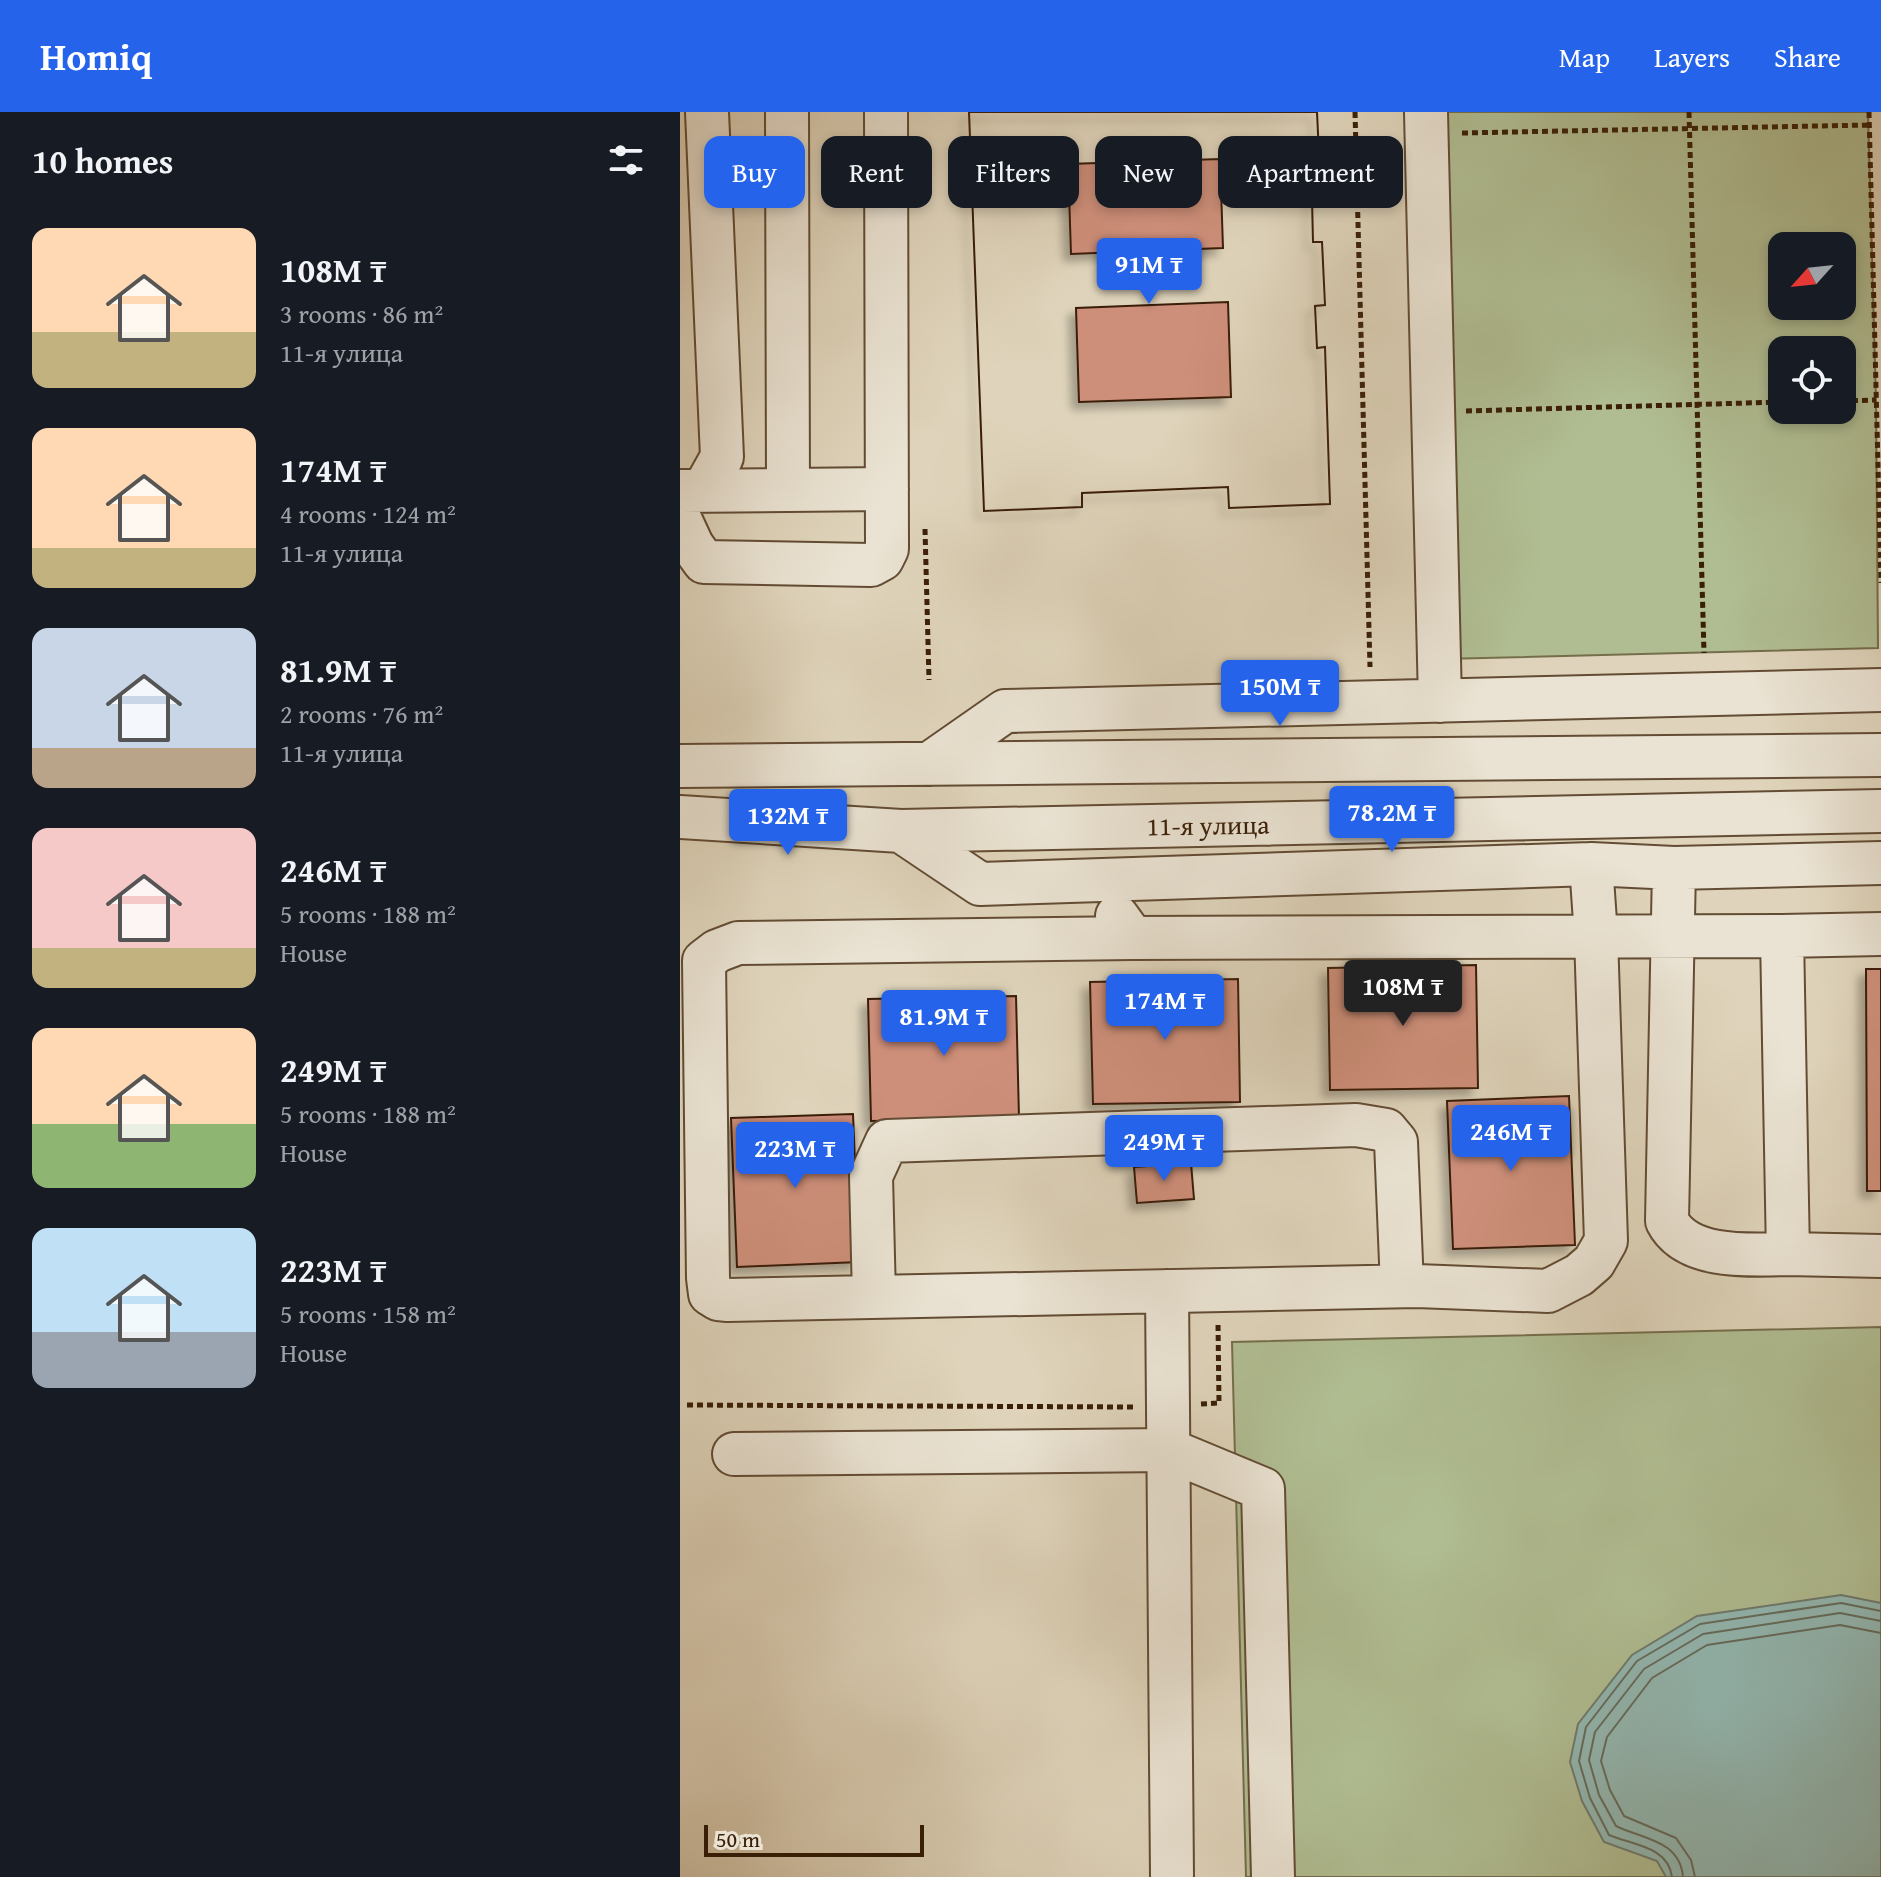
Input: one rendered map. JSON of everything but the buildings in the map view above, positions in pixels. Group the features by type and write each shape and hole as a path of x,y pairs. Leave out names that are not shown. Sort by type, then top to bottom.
{"street":[{"path":"707,112 722,457 688,500 692,545 704,562 871,565 882,559 887,549 886,112"},
{"path":"787,112 788,490"},
{"path":"1426,123 1440,701"},
{"path":"688,500 788,490 887,489"},
{"path":"929,764 1005,711 1881,690"},
{"path":"680,766 1881,755"},
{"name":"11-я улица","path":"680,817 901,831 1881,811"},
{"path":"901,831 980,884 1591,864 1674,868 1881,863"},
{"path":"1591,864 1596,936 1606,1241 1594,1262 1579,1275 1548,1291 1402,1286 728,1300 710,1294 704,961 717,951 738,943 1133,938 1596,936 1782,936 1881,934"},
{"path":"1674,868 1667,1221 1674,1234 1709,1250 1745,1255 1881,1256"},
{"path":"1094,882 1133,938"},
{"path":"1782,936 1788,1254"},
{"path":"874,1297 871,1176 887,1141 1356,1125 1386,1130 1396,1142 1402,1286"},
{"path":"1167,1291 1172,1877"},
{"path":"734,1454 1169,1450 1263,1489 1273,1877"}],"path":[{"path":"1355,112 1370,669"},
{"path":"1689,112 1704,653"},
{"path":"1869,112 1881,583"},
{"path":"1426,123 1689,129 1869,125"},
{"path":"1856,401 1876,400"},
{"path":"1433,411 1768,402"},
{"path":"687,1405 1169,1407 1219,1403 1218,1290"}],"green space":[{"path":"1426,112 1868,112 1876,400 1878,648 1442,659"},
{"path":"1881,1327 1881,1877 1246,1877 1232,1342"}],"water":[{"path":"1841,1595 1881,1603 1881,1877 1666,1877 1657,1861 1604,1842 1582,1801 1570,1762 1578,1724 1632,1655 1697,1616"}]}
